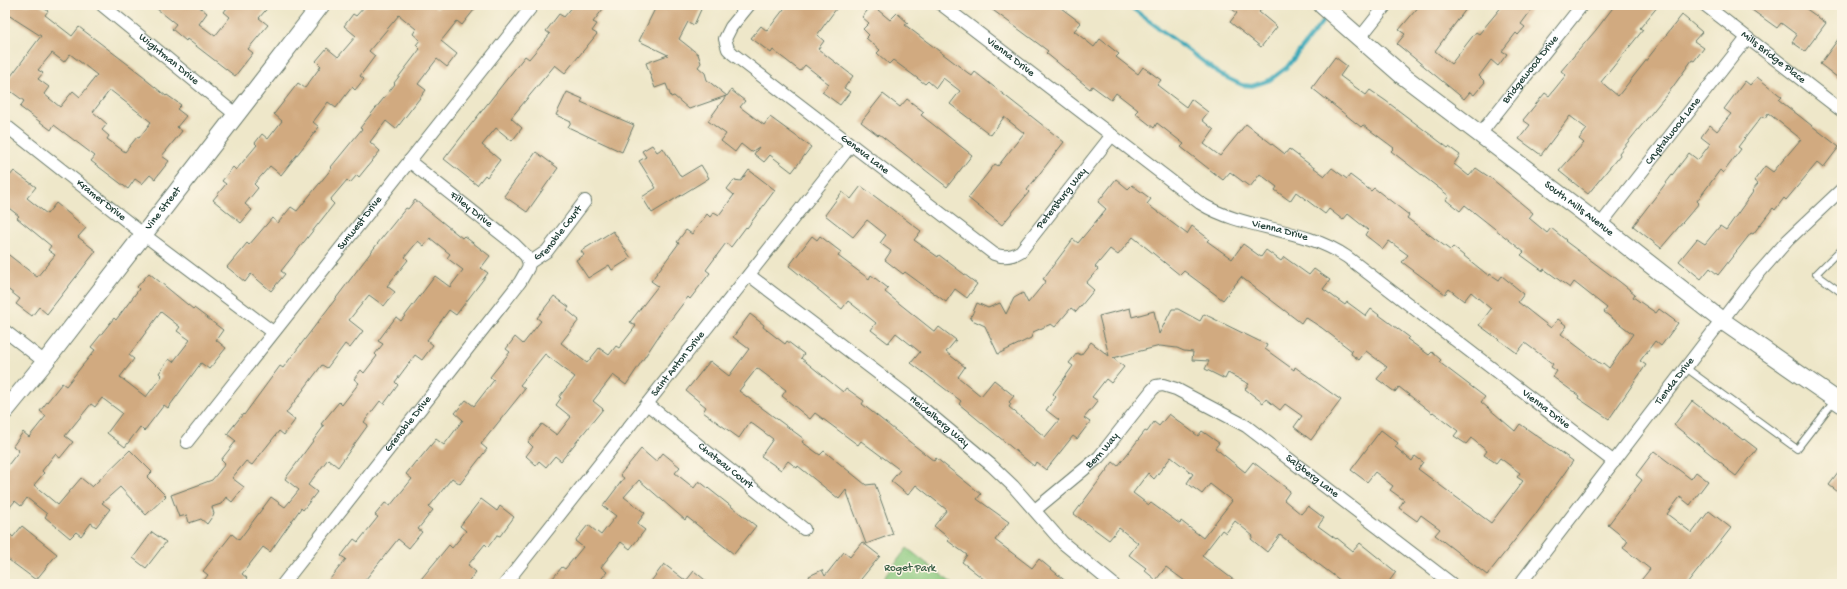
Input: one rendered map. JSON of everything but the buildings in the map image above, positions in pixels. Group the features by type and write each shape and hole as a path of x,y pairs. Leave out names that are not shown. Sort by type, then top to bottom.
{"street":[{"name":"Wightman Drive","path":"102,5 235,114"},
{"name":"Vine Street","path":"5,411 45,362 235,114 321,5"},
{"name":"Sunwest Drive","path":"187,442 533,5"},
{"name":"Geneva Lane","path":"749,5 732,27 726,38 726,44 733,54 994,254 1009,256"},
{"name":"Vienna Drive","path":"942,5 1189,196 1209,208 1231,218 1313,239 1335,249 1614,462"},
{"name":"South Mills Avenue","path":"1322,5 1403,76 1600,224 1721,320 1840,398"},
{"path":"1359,39 1386,5"},
{"name":"Bridgewood Drive","path":"1480,134 1582,5"},
{"name":"Mills Bridge Place","path":"1705,5 1842,111"},
{"name":"Crystalwood Lane","path":"1600,224 1747,38"},
{"name":"Kramer Drive","path":"5,125 143,234 274,332"},
{"name":"Petersburg Way","path":"1009,256 1021,251 1112,135"},
{"name":"Saint Anton Drive","path":"505,584 851,145"},
{"name":"Filley Drive","path":"409,161 514,244 526,256 529,262"},
{"name":"Tienda Drive","path":"1520,584 1686,368 1721,320 1776,253 1842,189"},
{"name":"Grenoble Court","path":"529,262 547,251 585,201"},
{"name":"Grenoble Drive","path":"283,584 520,282 525,274 529,262"},
{"name":"Heidelberg Way","path":"749,275 908,396 980,455 1013,486 1063,543 1113,584"},
{"path":"5,331 45,362"},
{"name":"Bern Way","path":"1035,510 1099,457 1152,390 1156,386 1163,385"},
{"name":"Salzberg Lane","path":"1163,385 1187,394 1246,426 1452,584"},
{"name":"Chateau Court","path":"647,404 804,529"}],"lane":[{"path":"1842,248 1816,274 1842,293"},
{"path":"1686,368 1797,449 1840,398"}],"green space":[{"name":"Roget Park","path":"907,548 953,584 879,584"}],"waterway":[{"path":"1128,5 1221,75 1242,85 1252,86 1270,80 1287,67 1327,16"}]}
